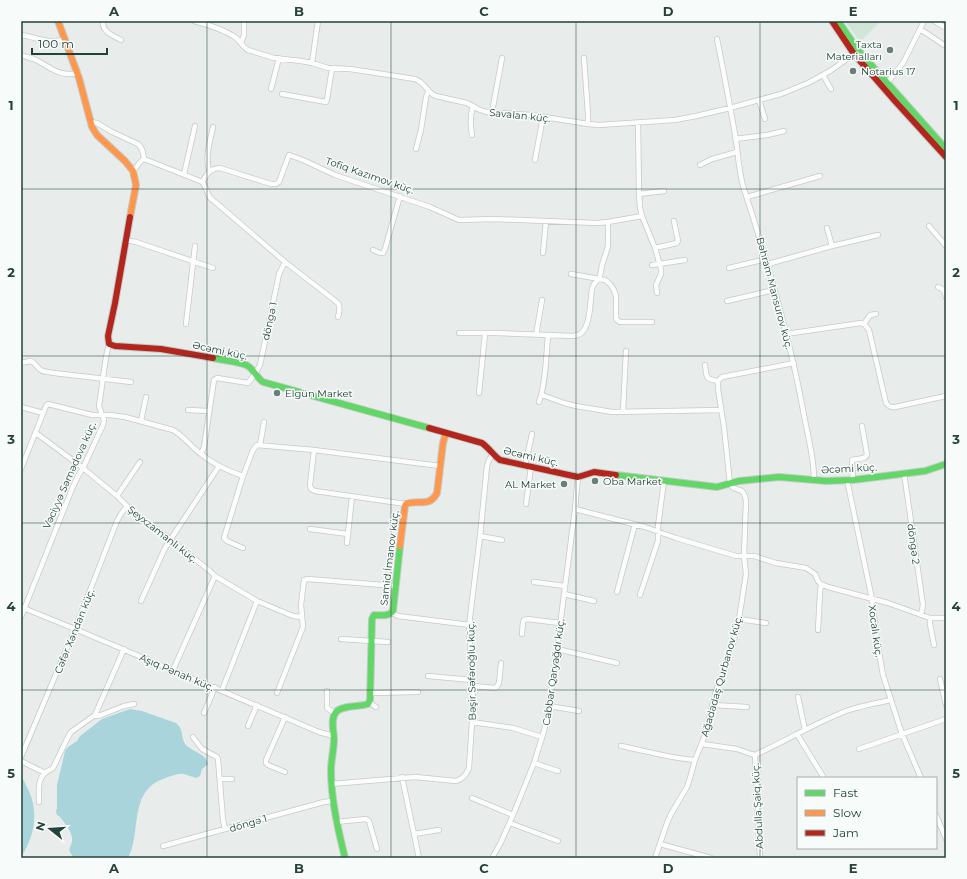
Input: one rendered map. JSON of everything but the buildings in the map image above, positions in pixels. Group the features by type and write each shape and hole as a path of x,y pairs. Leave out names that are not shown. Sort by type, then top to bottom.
{"street":[{"path":"58,21 78,73 90,122 94,132 125,161 132,171 137,167 141,160 144,160 202,182 206,187 209,197 285,262 338,303 340,306 338,317"},
{"path":"103,21 106,31 121,40"},
{"name":"Savalan küç.","path":"196,21 234,37 244,48 248,50 279,58 312,63 332,69 350,69 415,79 420,81 428,92 436,96 467,103 478,109 492,112 543,116 588,124 608,125 675,120 730,108 787,92 823,76 854,54"},
{"path":"241,43 244,35 244,21"},
{"path":"312,63 318,21"},
{"path":"832,21 854,54 946,157"},
{"path":"838,21 858,50 946,149"},
{"path":"887,83 903,63 924,21"},
{"path":"934,21 946,28"},
{"path":"920,29 944,45"},
{"path":"21,35 51,42 64,39"},
{"name":"Bəhram Mansurov küç.","path":"717,39 738,152 740,175 767,262 794,363 813,461 814,479"},
{"path":"21,55 36,60 63,74 78,73"},
{"path":"271,89 279,58"},
{"path":"492,112 502,58"},
{"path":"584,58 588,124"},
{"path":"282,94 326,102 332,69"},
{"path":"823,76 831,89"},
{"path":"416,149 428,92"},
{"path":"759,100 765,119"},
{"path":"472,135 470,124 473,106"},
{"path":"535,160 543,116"},
{"path":"90,122 97,123 138,144 143,151 144,160"},
{"path":"638,123 639,194 642,216 660,263 661,274 656,285 657,293"},
{"path":"184,174 195,126"},
{"path":"202,182 209,171 207,157 213,127"},
{"path":"735,139 784,131"},
{"path":"700,164 738,152"},
{"name":"Tofiq Kazımov küç.","path":"209,171 220,168 271,184 276,184 279,182 289,155 335,175 430,206 460,220 493,219 546,222 608,222 642,216"},
{"name":"Vəciyyə Səmədova küç.","path":"21,617 23,608 72,489 103,425 104,420 99,406 109,344 108,336 136,185 132,171"},
{"path":"747,197 820,176"},
{"path":"639,194 664,191"},
{"path":"372,250 383,253 400,196"},
{"path":"543,253 546,222"},
{"path":"459,333 495,333 548,336 574,336 580,334 587,324 592,289 594,284 599,279 608,246 608,222"},
{"path":"655,248 678,243 674,222"},
{"path":"929,226 946,246"},
{"path":"827,228 832,246"},
{"path":"729,268 767,262 878,235"},
{"path":"126,240 213,268"},
{"path":"186,324 195,246"},
{"path":"652,265 685,260"},
{"name":"döngə 1","path":"255,374 261,360 279,274 285,262"},
{"path":"571,274 605,280 610,284 616,296 616,318 620,322 652,322"},
{"path":"938,287 942,288 946,298"},
{"path":"727,301 774,290"},
{"path":"536,335 542,300"},
{"path":"864,324 870,315 876,314"},
{"path":"786,334 861,323 864,324 869,330 886,404 888,406 895,408 946,396"},
{"path":"479,393 485,334"},
{"path":"539,402 542,395 548,336"},
{"name":"Əcəmi küç.","path":"109,344 115,346 161,349 248,365 260,381 268,384 484,444 497,459 500,460 578,476 594,472 717,487 743,481 779,477 850,480 929,470 946,464"},
{"path":"622,412 626,351"},
{"path":"21,363 30,361 42,371 131,382"},
{"path":"730,484 718,381 722,377 794,363"},
{"path":"705,365 707,378 709,380 718,381"},
{"path":"201,454 204,447 214,380 217,378 248,382 255,374"},
{"path":"542,395 576,406 612,412 722,410"},
{"path":"141,421 146,397"},
{"path":"21,469 48,404 86,414 103,416 110,415 141,421 173,430 201,454 219,466 243,476"},
{"path":"21,407 43,413"},
{"path":"188,410 209,411"},
{"path":"260,445 264,422"},
{"name":"Xocalı küç.","path":"862,426 867,456 865,458 852,460 850,480 872,599 883,675 902,734 921,777"},
{"name":"Şeyxzamanlı küç.","path":"36,433 83,468 117,496 136,515 170,539 215,576 257,601 293,616 302,617"},
{"name":"Samid İmanov küç.","path":"369,702 371,693 371,622 374,615 387,616 392,613 404,509 406,504 412,501 433,501 437,494 443,443 446,433"},
{"path":"526,504 528,466 532,434"},
{"path":"243,548 227,541 224,538 243,476 253,450 258,445 314,450 440,466"},
{"path":"314,450 310,485 311,489 315,491 406,504"},
{"name":"Bəşir Səfəroğlu küç.","path":"331,784 402,777 426,777 450,781 460,780 467,773 469,768 473,686 470,625 487,466 493,454"},
{"path":"117,496 140,462"},
{"path":"141,601 158,561 170,539 219,466"},
{"name":"döngə 2","path":"904,474 923,605 921,615"},
{"name":"Cabbar Qaryağdı küç.","path":"492,858 510,823 534,763 549,706 578,476"},
{"path":"640,595 658,541 664,481"},
{"name":"Ağadadaş Qurbanov küç.","path":"655,858 669,818 687,787 695,760 702,744 739,619 746,574 744,556 746,501 743,491 733,488 730,484"},
{"path":"347,543 352,496"},
{"name":"Cəfər Xəndan küç.","path":"21,757 76,629 117,521 126,506"},
{"path":"575,509 635,524 731,555 759,557 776,563 806,568 815,574 822,584 828,587 888,603 930,618 946,618"},
{"path":"617,592 635,524"},
{"path":"310,529 348,534"},
{"path":"480,536 502,540"},
{"path":"174,670 215,576"},
{"path":"277,693 302,631 301,605 303,583 306,579 396,586"},
{"path":"534,582 565,586"},
{"path":"818,630 820,592 822,584"},
{"path":"564,594 594,601"},
{"path":"222,690 257,601"},
{"name":"Aşıq Pənah küç.","path":"23,608 215,687 319,732 334,736"},
{"path":"392,613 398,616 470,625"},
{"path":"930,618 934,646"},
{"path":"522,634 523,622 526,619 560,623"},
{"path":"739,619 766,622"},
{"path":"341,640 388,642"},
{"path":"557,649 617,663"},
{"path":"39,802 40,779 45,773 53,768 71,732 95,715 124,650"},
{"path":"473,686 496,688 499,682 501,663"},
{"path":"428,676 472,680"},
{"path":"940,679 946,705"},
{"path":"204,713 215,687"},
{"path":"327,691 327,708 335,713"},
{"path":"371,693 418,692"},
{"path":"798,697 805,730"},
{"path":"702,744 737,749 755,755 805,730 846,712 890,700"},
{"path":"345,858 332,801 331,767 334,736 333,718 335,713 339,710 365,705 369,702 376,707"},
{"path":"95,715 98,716 124,706 134,704"},
{"path":"248,726 257,705"},
{"path":"713,705 747,708"},
{"path":"549,706 579,711"},
{"path":"285,717 266,760 268,765 285,772"},
{"path":"859,749 946,719"},
{"path":"472,722 513,728 542,737"},
{"path":"797,734 823,777"},
{"path":"193,736 202,749 217,757 219,761 223,820 225,829"},
{"path":"621,746 662,755 695,760"},
{"name":"Abdulla Şaiq küç.","path":"755,755 760,858"},
{"path":"21,761 45,773"},
{"path":"534,763 558,771"},
{"path":"402,777 419,858"},
{"path":"220,780 232,779"},
{"path":"472,798 513,815"},
{"name":"döngə 1","path":"163,846 332,801"},
{"path":"937,817 946,839"},
{"path":"336,822 368,819 377,849"},
{"path":"510,823 558,841"},
{"path":"414,834 439,830"},
{"path":"660,844 710,858"}],"green space":[{"path":"845,21 881,21 860,42"}],"water":[{"path":"130,709 142,711 176,723 181,729 183,740 187,746 202,755 208,764 202,769 200,776 196,778 184,774 174,775 152,785 145,793 140,803 132,848 128,858 75,858 69,850 72,841 70,832 67,826 57,815 56,811 57,785 65,751 77,741 80,736 102,719"},
{"path":"21,777 32,800 34,808 34,825 29,841 21,857"}],"traffic: fast":[{"path":"838,21 858,50 946,149"},
{"path":"213,358 236,362 248,366 263,382 429,428"},
{"path":"616,475 717,487 739,481 779,477 826,481 853,480 925,471 946,464"},
{"path":"345,858 337,825 332,792 331,762 334,743 333,718 336,712 342,708 368,704 370,700 372,619 374,615 387,615 393,611 400,546"}],"traffic: slow":[{"path":"58,21 79,78 92,127 97,135 125,161 133,171 136,185 130,217"},
{"path":"400,546 406,504 427,502 434,498 437,493 443,443 446,433"}],"traffic: jam":[{"path":"832,21 854,54 946,157"},
{"path":"130,217 108,336 109,344 115,346 161,349 213,358"},
{"path":"429,428 482,443 500,460 578,477 594,472 616,475"}],"place":[{"name":"Taxta Materialları","path":"890,50"},
{"name":"Notarius 17","path":"853,71"},
{"name":"Elgün Market","path":"277,393"},
{"name":"Oba Market","path":"595,481"},
{"name":"AL Market","path":"564,484"}]}
